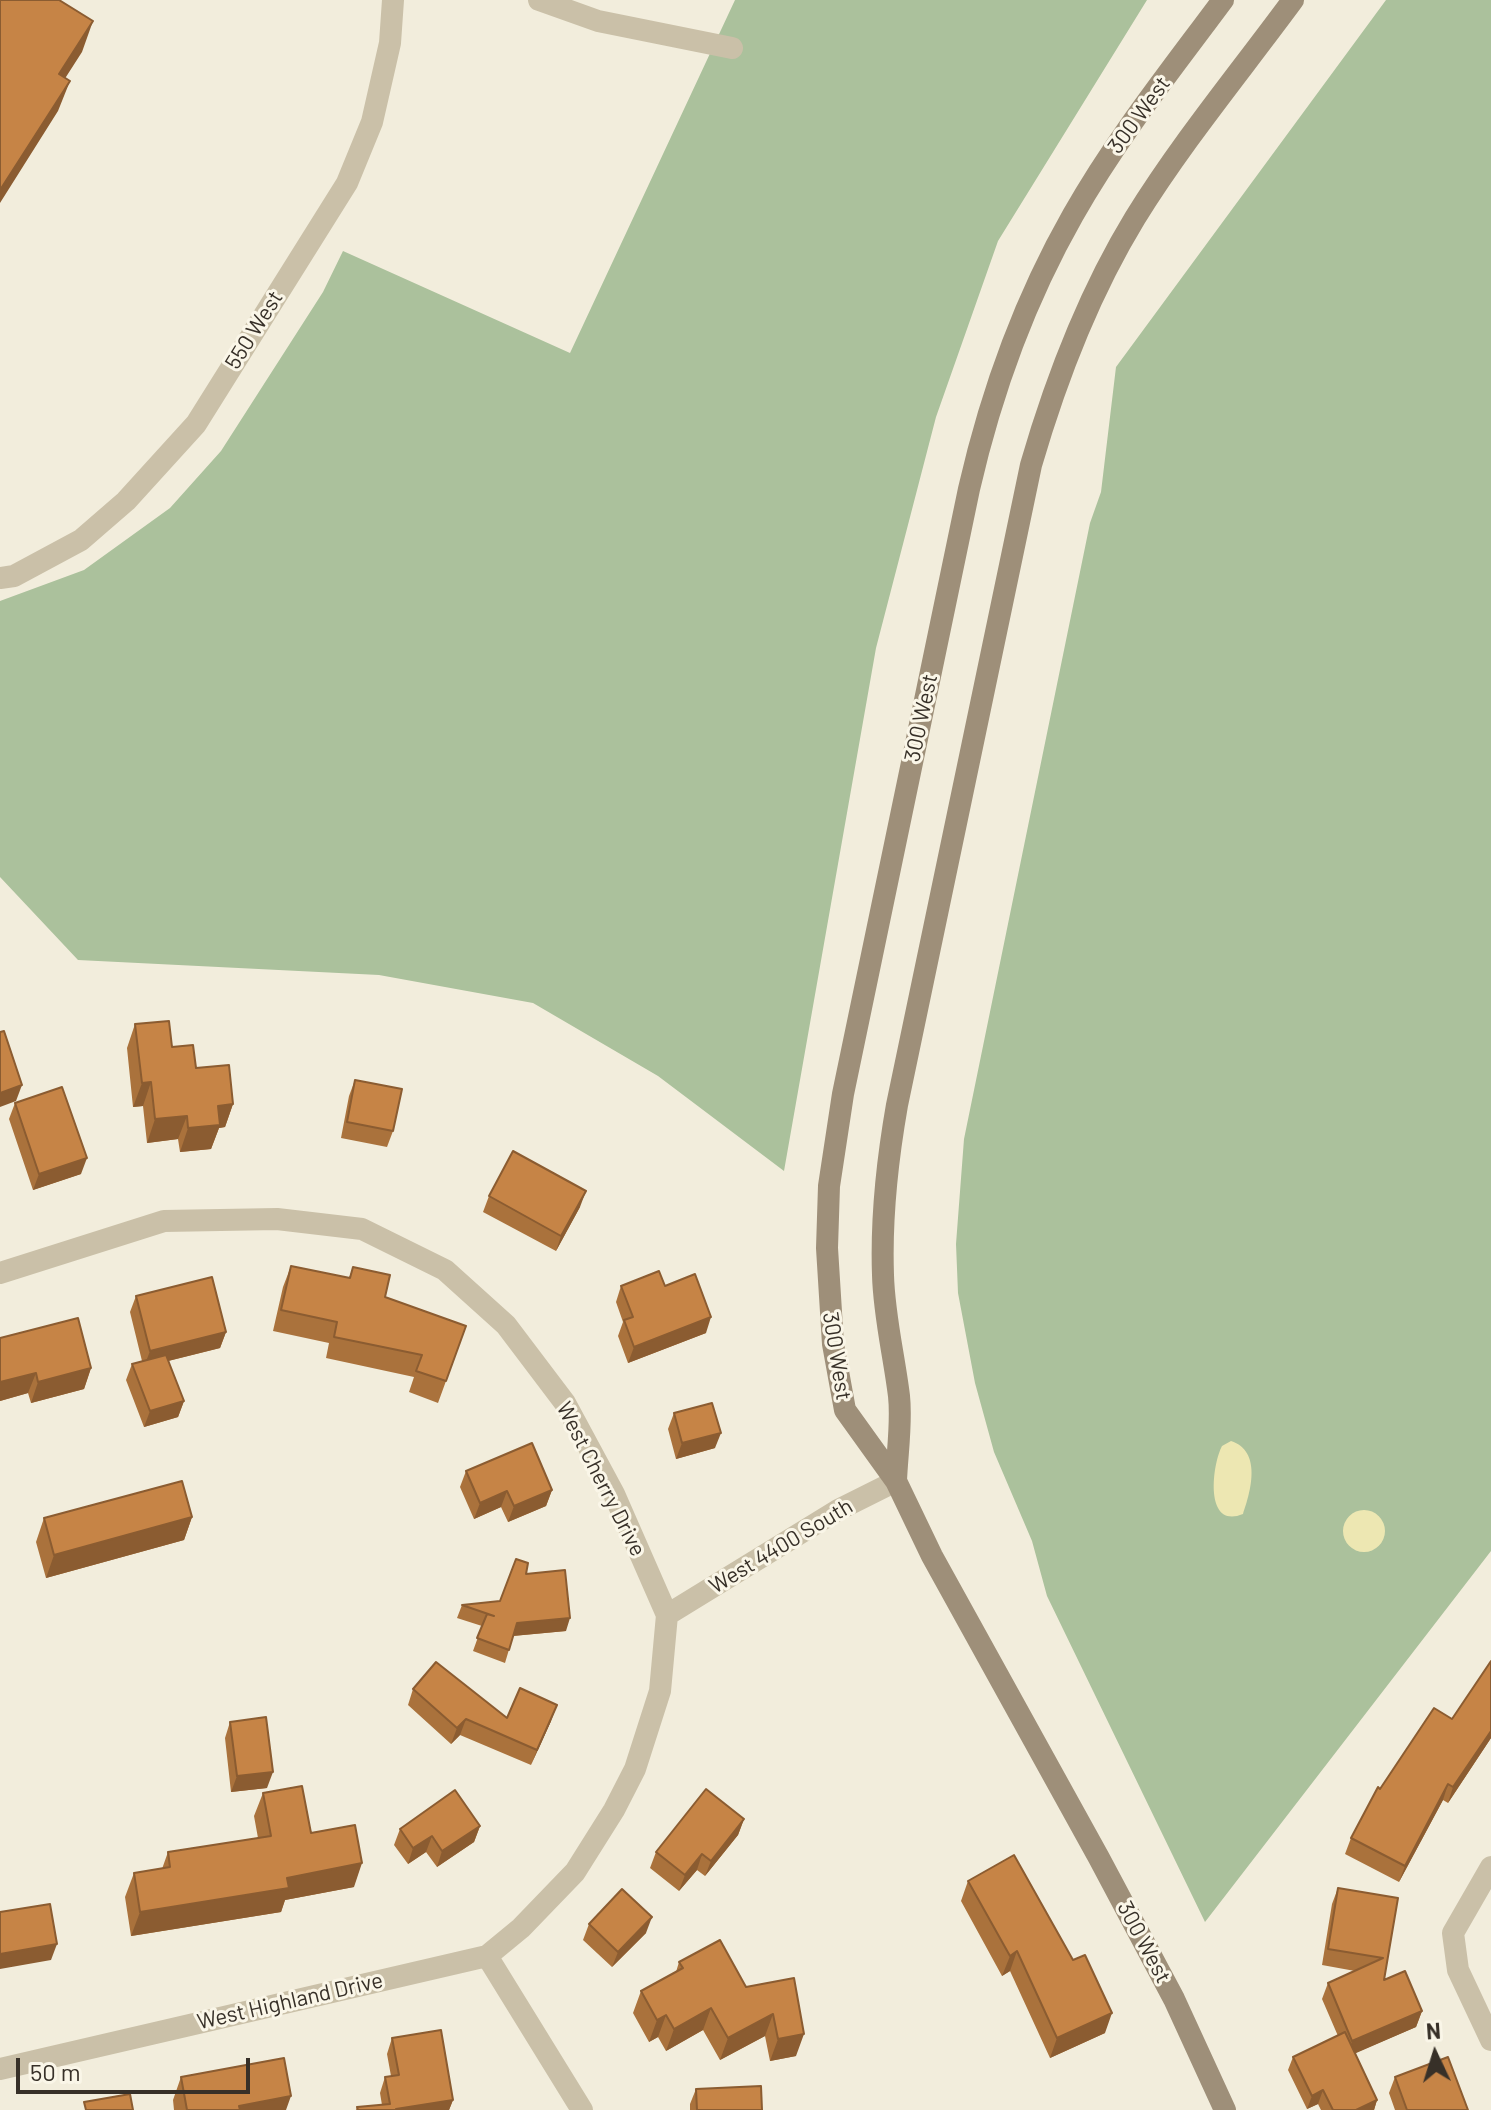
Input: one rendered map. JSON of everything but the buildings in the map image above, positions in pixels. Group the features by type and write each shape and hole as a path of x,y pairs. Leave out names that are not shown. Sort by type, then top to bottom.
{"main road":[{"name":"300 West","path":"1223,0 1118,143 1060,239 1012,342 987,415 843,1094 828,1202 827,1248 829,1311 845,1410 896,1481 932,1556 1168,1986 1225,2110"},
{"name":"300 West","path":"896,1481 899,1398 888,1337 883,1277 883,1220 888,1162 897,1105 1031,465 1070,350 1122,242 1164,174 1293,0"}],"street":[{"name":"550 West","path":"0,578 14,576 81,540 126,501 196,424 347,183 372,122 390,43 393,0"},
{"path":"539,0 598,21 732,48"},
{"name":"West Cherry Drive","path":"0,1273 164,1221 277,1219 362,1229 445,1270 506,1325 565,1403 614,1494 667,1615"},
{"name":"West 4400 South","path":"667,1615 838,1510 896,1481"},
{"name":"West Highland Drive","path":"0,2069 487,1956 521,1928 575,1872 614,1810 635,1769 660,1691 667,1615"},
{"path":"1491,1867 1453,1933 1458,1970 1491,2040"},
{"path":"487,1956 582,2110"}],"green space":[{"path":"735,0 1147,0 998,241 936,417 876,648 784,1171 658,1076 533,1003 379,975 78,960 0,877 0,601 84,570 170,508 221,451 323,292 343,251 570,353"},
{"path":"1386,0 1491,0 1491,1551 1205,1922 1047,1596 1032,1541 994,1452 975,1383 958,1293 956,1244 964,1139 1090,523 1101,492 1116,367"}],"sand":[{"path":"1231,1441 1247,1453 1252,1473 1243,1514 1230,1516 1222,1513 1217,1505 1214,1480 1218,1455 1222,1446"},
{"path":"1364,1510 1379,1516 1385,1531 1379,1546 1364,1552 1349,1546 1343,1531 1349,1516"}]}
